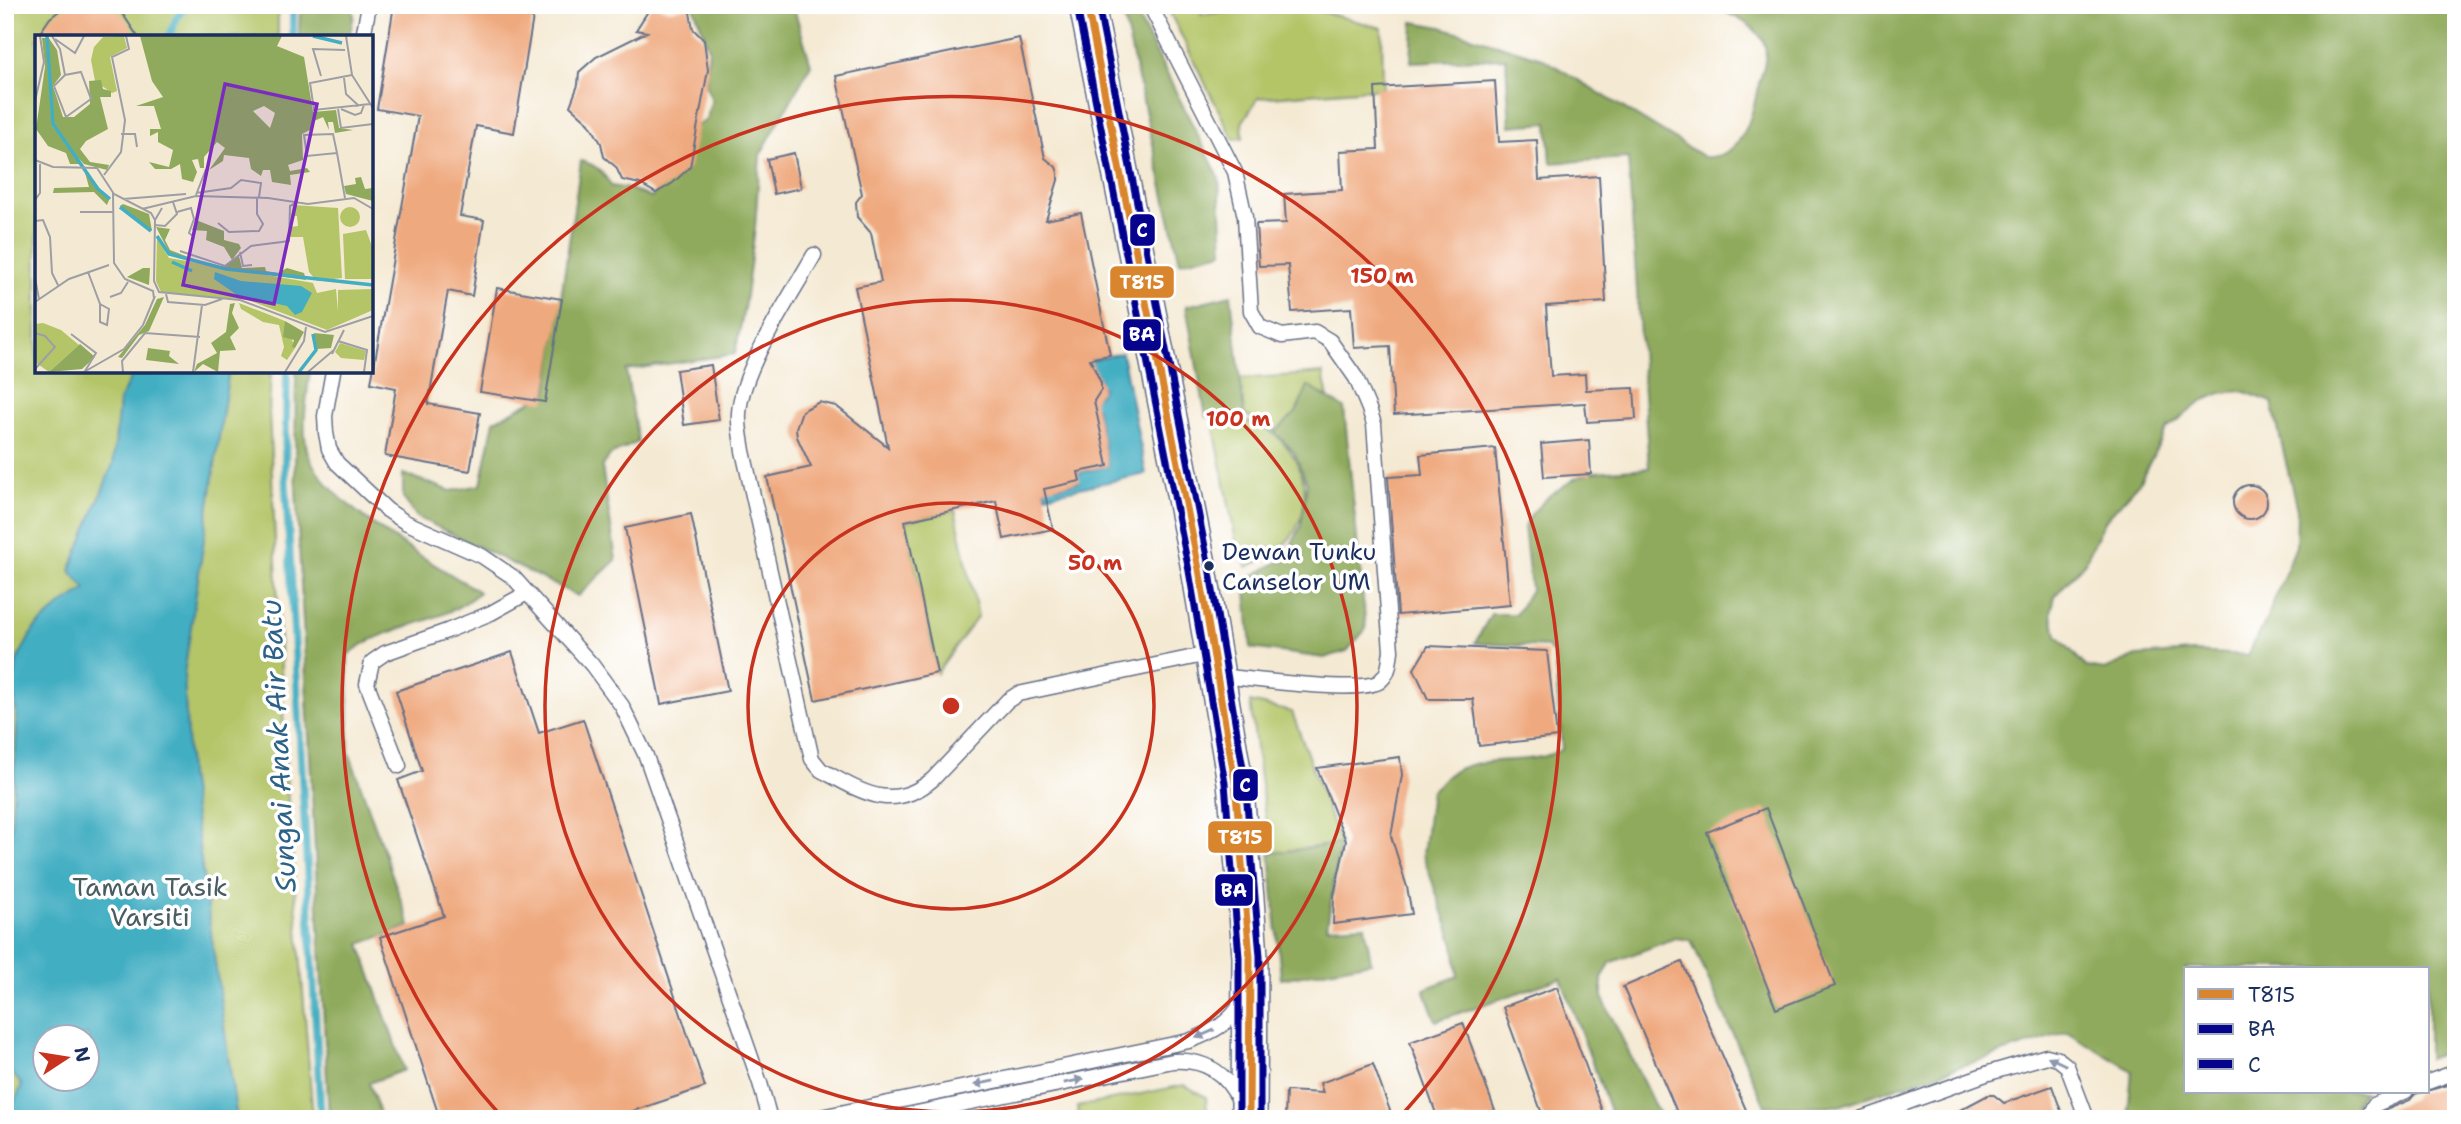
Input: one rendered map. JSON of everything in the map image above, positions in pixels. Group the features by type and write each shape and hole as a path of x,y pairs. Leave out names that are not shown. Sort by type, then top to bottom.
{"street":[{"path":"1087,5 1217,664 1247,899 1250,986 1247,1119"}],"lane":[{"path":"363,35 369,5"},
{"path":"814,255 755,360 738,413 743,451 812,759 816,765 874,796 891,798 921,789 1007,701 1018,694 1217,664 1348,687 1370,686 1380,681 1388,671 1391,651 1374,424 1356,378 1330,341 1315,332 1282,336 1260,327 1251,311 1245,217 1235,172 1150,5"},
{"path":"333,373 326,433 329,449 346,474 405,522 482,556 500,567 592,664 622,706 646,756 760,1083 770,1119"},
{"path":"399,766 367,684 372,662 385,653 491,612 527,593"},
{"path":"811,1119 1189,1041 1212,1033 1227,1022 1250,986"},
{"path":"1861,1119 1989,1073 2047,1056 2058,1059 2067,1066 2087,1119"},
{"path":"887,1119 1173,1061 1190,1060 1204,1064 1222,1076 1234,1089 1247,1119"},
{"path":"2430,1082 2456,1072"},
{"path":"2367,1119 2374,1105 2404,1092"}],"green space":[{"name":"Taman Tasik Varsiti","path":"5,5 278,5 278,35 35,35 35,373 271,373 269,412 286,775 313,1119 5,1119"},
{"path":"300,5 350,5 354,15 349,35 299,35"},
{"path":"693,5 793,5 811,65 760,155 755,228 735,354 626,370 638,442 610,455 602,467 616,560 578,596 417,517 403,498 403,474 451,491 481,485 494,421 547,393 581,161 599,170 611,186 630,189 651,198 667,180 696,127 706,120 712,100 706,86 709,48"},
{"path":"1121,5 1132,5 1219,177 1223,252 1180,262"},
{"path":"1166,5 1199,5 1202,15 1267,5 1297,5 1382,28 1383,88 1258,98 1242,123 1243,138 1233,139"},
{"path":"1710,5 2456,5 2456,1048 2430,1058 2430,967 2184,967 2184,1092 2363,1092 2355,1104 2352,1119 2133,1119 2128,1113 2132,1071 2067,1032 1839,1106 1765,1106 1691,940 1675,938 1610,963 1602,979 1602,997 1661,1119 1613,1119 1561,978 1436,1021 1424,989 1458,976 1454,944 1423,855 1431,791 1453,772 1469,765 1537,758 1562,749 1554,655 1547,647 1475,643 1491,614 1516,614 1531,590 1524,527 1532,513 1550,495 1576,478 1593,472 1649,468 1628,158 1551,163 1548,123 1510,126 1506,58 1411,62 1413,22 1441,27 1542,58 1704,157 1718,156 1729,151 1744,132 1754,108 1766,55 1765,46 1762,38 1742,21","holes":["2242,391 2272,402 2297,510 2296,546 2265,623 2247,655 2192,652 2137,656 2105,670 2086,667 2057,635 2051,613 2055,596 2085,562 2106,519 2139,483 2167,429 2202,401 2221,393"]},
{"path":"1231,295 1244,414 1206,417 1186,306"},
{"path":"296,373 310,373 305,414 306,447 321,476 338,495 384,532 479,592 449,612 379,636 348,655 349,752 410,926 360,944 404,1070 369,1083 382,1119 329,1119 295,470"},
{"path":"1323,373 1328,398 1308,386 1296,413 1275,432 1244,414 1240,379"},
{"path":"1308,386 1344,408 1366,629 1347,651 1324,658 1251,648 1245,580 1284,559 1301,526 1307,483 1294,452 1275,432 1296,413"},
{"path":"1233,419 1259,425 1273,433 1294,456 1304,486 1302,516 1291,537 1274,553 1247,567 1237,547 1213,422"},
{"path":"955,510 978,616 937,673 905,521"},
{"path":"1250,702 1292,712 1340,844 1270,853"},
{"path":"1340,844 1327,927 1365,925 1371,962 1281,979 1270,853"},
{"path":"1184,1085 1206,1097 1208,1119 1079,1119 1077,1107"}],"water":[{"path":"1122,353 1146,474 1046,495 1043,480 1055,477 1057,487 1079,482 1078,473 1108,466 1096,407 1074,412 1095,399 1102,390 1100,381 1087,361"},
{"path":"133,373 229,373 184,674 189,774 237,1119 7,1119 22,1085 5,1065 5,928 17,729 14,686 17,660 34,629 60,606 86,589 70,570 113,464 119,401"}],"building":[{"path":"67,5 110,5 124,16 137,35 38,35 50,18"},
{"path":"394,5 535,5 514,133 476,126 460,216 484,220 472,296 448,291 428,404 480,413 470,471 385,456 396,388 371,383 418,116 377,109"},
{"path":"652,5 669,10 689,7 693,29 704,40 708,70 690,167 673,183 656,193 640,184 622,180 616,167 604,157 601,143 589,123 570,106 578,85 579,72 596,57 647,32 636,30"},
{"path":"1019,38 1045,158 1056,167 1058,173 1046,220 1081,213 1110,355 1090,359 1101,383 1101,390 1094,401 1108,466 1078,472 1080,481 1044,489 1053,529 1004,539 996,501 905,521 937,673 815,700 767,477 811,467 797,437 796,428 802,411 819,402 836,406 888,447 855,287 881,282 871,233 857,217 856,202 862,194 836,76"},
{"path":"1495,81 1499,142 1537,140 1539,180 1599,176 1606,302 1546,306 1551,376 1585,374 1586,390 1634,388 1636,419 1587,422 1585,403 1394,415 1390,346 1354,348 1351,308 1292,312 1288,265 1259,266 1256,224 1286,223 1284,194 1342,190 1340,151 1378,149 1375,88"},
{"path":"794,153 801,188 774,194 767,159"},
{"path":"497,288 562,299 545,402 480,392"},
{"path":"711,365 719,420 684,425 676,370"},
{"path":"1589,440 1591,474 1544,477 1541,444"},
{"path":"1495,448 1510,605 1398,615 1388,477 1422,475 1420,455"},
{"path":"2250,485 2262,490 2267,502 2262,514 2250,519 2238,514 2233,502 2238,490"},
{"path":"691,514 728,691 661,704 625,528"},
{"path":"1428,646 1547,651 1557,737 1479,746 1473,699 1428,699 1414,669"},
{"path":"512,652 539,733 583,719 705,1087 609,1119 440,1119 380,937 444,916 398,780 422,771 396,691"},
{"path":"1400,757 1402,775 1391,836 1407,887 1412,914 1333,924 1334,895 1346,841 1317,768"},
{"path":"1766,808 1835,986 1776,1009 1707,832"},
{"path":"1682,962 1750,1119 1680,1119 1623,987"},
{"path":"1557,987 1605,1119 1544,1119 1503,1007"},
{"path":"1463,1023 1498,1119 1438,1119 1410,1042"},
{"path":"1373,1064 1393,1119 1285,1119 1286,1091 1323,1093 1320,1083"},
{"path":"2448,1085 2456,1106 2456,1119 2378,1119 2381,1112 2410,1100 2415,1094"},
{"path":"2052,1086 2064,1119 1943,1119 1988,1095 1994,1095 2004,1103"}],"waterway":[{"path":"170,35 177,17 187,5"},
{"name":"Sungai Anak Air Batu","path":"293,5 293,35"},
{"name":"Sungai Anak Air Batu","path":"287,373 285,468 321,1119"}],"transit line":[{"name":"T815","path":"1087,5 1199,569 1235,782 1250,957 1249,1119"},
{"name":"C","path":"1098,5 1209,567 1245,780 1260,956 1260,1119"},
{"name":"BA","path":"1077,7 1189,571 1225,783 1239,957 1239,1119"}],"place":[{"name":"Dewan Tunku Canselor UM","path":"1209,566"}]}
